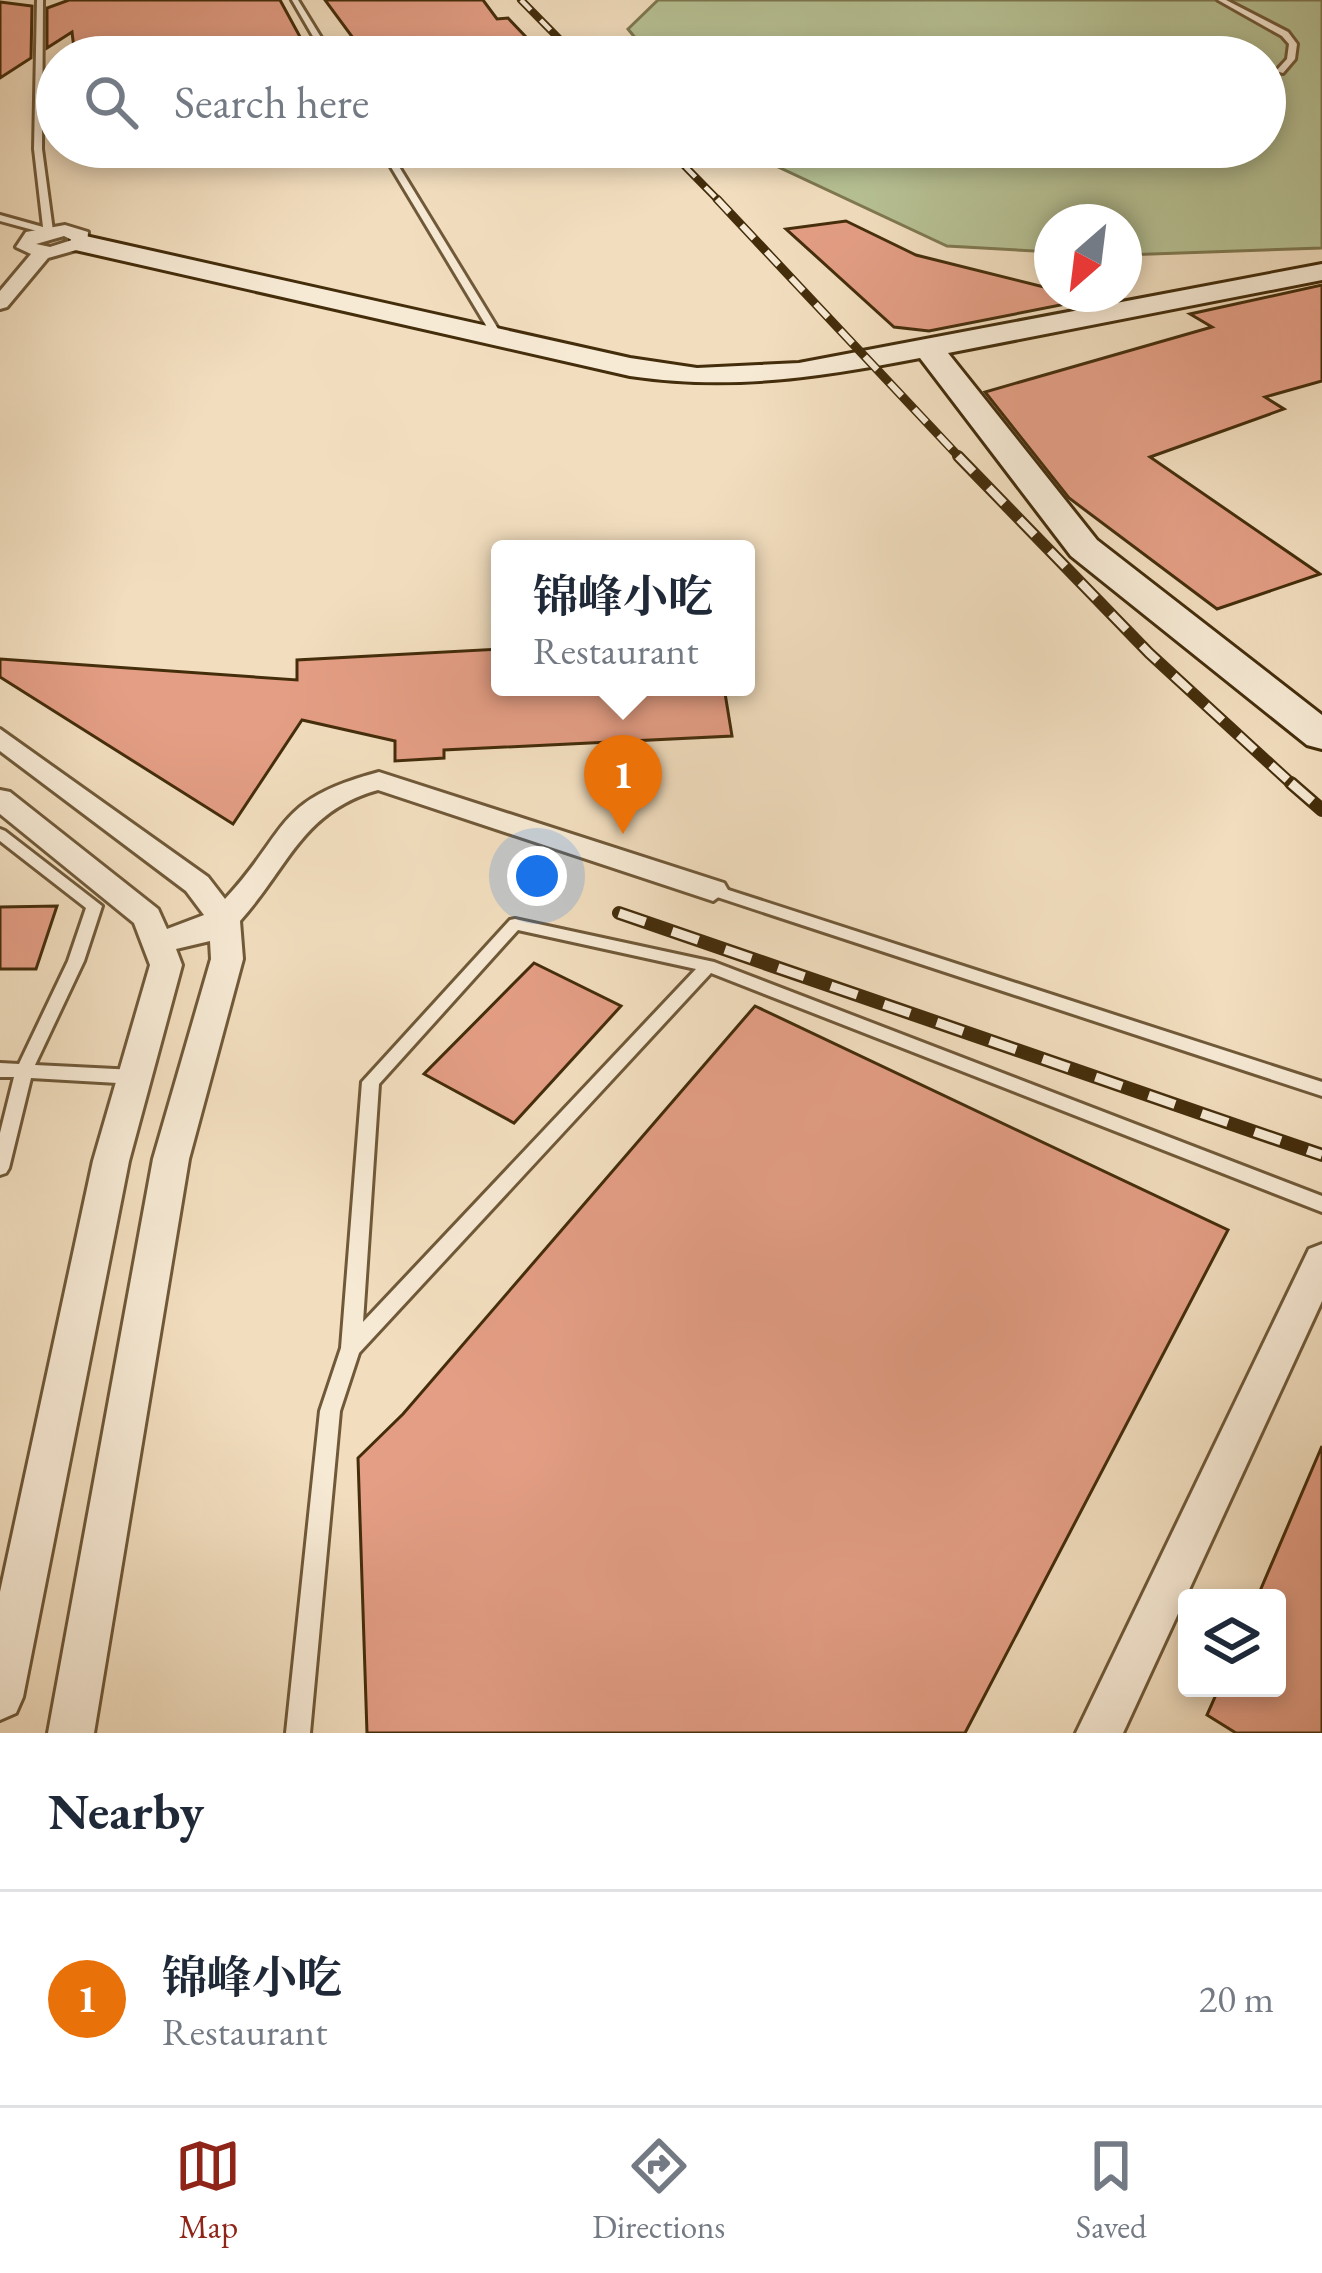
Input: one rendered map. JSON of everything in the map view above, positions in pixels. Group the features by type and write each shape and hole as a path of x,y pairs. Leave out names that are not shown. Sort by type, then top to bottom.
{"street":[{"path":"42,253 24,243 48,231 73,231 82,236 81,243"},
{"path":"0,303 42,253 81,243 498,338 697,377 800,372 1322,272"},
{"path":"928,348 1084,548 1322,736"},
{"path":"0,739 236,909"},
{"path":"157,942 186,940 236,909 304,811 332,791 379,781 713,890"},
{"path":"0,799 147,917 166,965 111,1161 11,1591 0,1697"},
{"path":"71,1733 171,1160 227,959 236,909"},
{"path":"1100,1733 1322,1260"}],"lane":[{"path":"40,0 40,36"},
{"path":"295,0 316,36"},
{"path":"1221,0 1285,34 1293,44 1292,59 1286,65"},
{"path":"0,218 48,231 40,168"},
{"path":"396,168 498,338"},
{"path":"0,834 94,906 76,961 24,1071 0,1168"},
{"path":"713,890 1322,1089"},
{"path":"298,1733 331,1411 351,1348 371,1082 515,925 708,966 1322,1204"},
{"path":"351,1348 708,966"},
{"path":"0,1070 135,1077"}],"green space":[{"path":"658,0 1322,0 1322,248 1142,254 1142,204 1034,204 1034,251 947,246 780,168 1286,168 1286,36 634,36 628,29"}],"building":[{"path":"69,0 280,0 300,36 72,36 72,32 47,36 47,8"},
{"path":"325,0 483,0 497,19 508,18 525,36 352,36"},
{"path":"0,2 32,6 31,58 0,78"},
{"path":"846,221 916,255 1034,284 1034,310 929,331 894,327 786,229"},
{"path":"1322,285 1322,381 1265,397 1284,409 1150,457 1320,574 1217,609 1069,498 985,392 1212,327 1190,314"},
{"path":"491,649 491,696 725,696 732,736 444,750 444,758 395,761 395,741 302,720 233,824 0,677 0,659 297,680 297,660"},
{"path":"57,906 36,969 0,969 0,907"},
{"path":"534,963 621,1006 514,1123 424,1074"},
{"path":"755,1006 1228,1230 965,1733 367,1733 358,1458 403,1414"},
{"path":"1322,1446 1322,1733 1236,1733 1207,1715 1215,1697 1286,1697 1286,1589 1261,1589"}],"railway":[{"path":"521,0 556,36"},
{"path":"687,168 720,202"},
{"path":"717,199 961,459"},
{"path":"958,456 1149,653 1294,786"},
{"path":"1291,783 1322,810"},
{"path":"619,913 1322,1155"}],"place":[{"name":"锦峰小吃","path":"623,834"}]}
